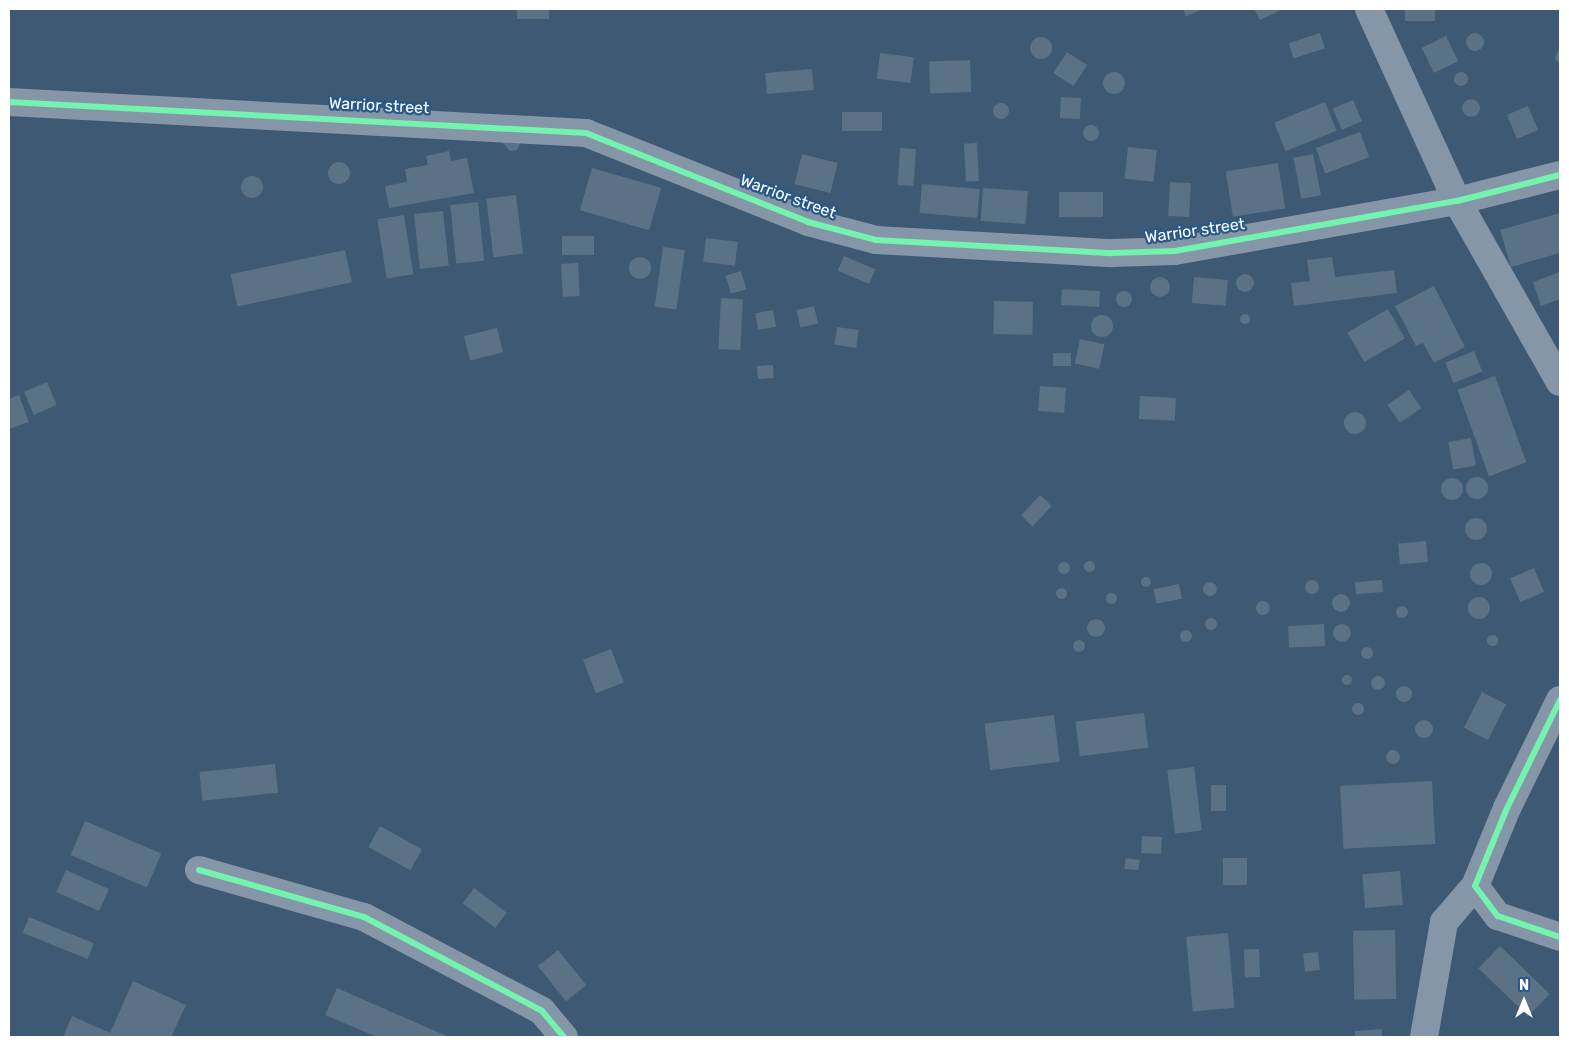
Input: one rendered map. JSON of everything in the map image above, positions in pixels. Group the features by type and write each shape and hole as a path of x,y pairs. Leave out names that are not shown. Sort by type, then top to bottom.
{"street":[{"path":"1369,9 1457,201 1560,382"},
{"name":"Warrior street","path":"9,102 586,133 808,222 876,240 1112,253 1175,251 1457,201 1560,175"},
{"path":"1424,1037 1444,922 1475,886 1508,808 1560,700"},
{"path":"198,870 364,917 542,1011 564,1037"},
{"path":"1475,886 1498,916 1560,937"}],"building":[{"path":"517,9 549,9 549,19 517,19"},
{"path":"1183,9 1198,9 1199,11 1186,16"},
{"path":"1254,9 1283,9 1260,20"},
{"path":"1405,9 1435,9 1435,21 1405,21"},
{"path":"1320,33 1325,48 1294,58 1289,43"},
{"path":"1475,33 1481,36 1484,42 1481,48 1475,51 1469,48 1466,42 1469,36"},
{"path":"1446,36 1458,61 1434,73 1422,48"},
{"path":"1041,37 1049,40 1052,48 1049,56 1041,59 1033,56 1030,48 1033,40"},
{"path":"1560,46 1560,65 1555,58"},
{"path":"1067,52 1087,65 1074,86 1053,73"},
{"path":"880,53 914,57 911,83 877,79"},
{"path":"970,60 971,92 930,93 929,61"},
{"path":"812,69 814,90 767,94 765,73"},
{"path":"1114,72 1122,75 1125,83 1122,91 1114,94 1106,91 1103,83 1106,75"},
{"path":"1458,72 1464,72 1468,79 1464,86 1458,86 1454,82 1454,76"},
{"path":"1061,97 1081,98 1080,119 1060,118"},
{"path":"1471,99 1477,102 1480,108 1477,114 1471,117 1465,114 1462,108 1465,102"},
{"path":"1353,100 1362,121 1342,130 1333,109"},
{"path":"1325,102 1337,131 1286,151 1274,123"},
{"path":"998,103 1004,103 1009,108 1007,117 998,119 993,114 993,108"},
{"path":"1528,106 1538,130 1517,139 1507,115"},
{"path":"842,112 882,112 882,131 842,131"},
{"path":"1091,125 1097,127 1099,133 1097,139 1091,141 1085,139 1083,133 1085,127"},
{"path":"1360,132 1369,157 1325,173 1316,148"},
{"path":"523,138 517,150 510,151 501,141"},
{"path":"977,143 979,181 966,182 964,144"},
{"path":"1128,147 1157,150 1153,182 1125,179"},
{"path":"900,148 916,149 913,186 897,185"},
{"path":"449,151 451,161 467,158 474,193 389,208 385,186 407,182 405,169 428,165 426,156"},
{"path":"802,154 838,163 830,193 795,184"},
{"path":"1313,154 1321,195 1301,199 1293,158"},
{"path":"339,162 347,165 350,173 347,181 339,184 331,181 328,173 331,165"},
{"path":"1278,163 1285,208 1233,217 1226,171"},
{"path":"592,168 661,188 649,230 580,210"},
{"path":"252,176 260,179 263,187 260,195 252,198 244,195 241,187 244,179"},
{"path":"1170,182 1191,183 1189,217 1168,216"},
{"path":"922,184 980,189 977,218 919,213"},
{"path":"983,188 1028,191 1026,224 981,221"},
{"path":"1059,192 1103,192 1103,217 1059,217"},
{"path":"516,195 523,254 493,257 486,199"},
{"path":"478,202 484,261 456,264 450,205"},
{"path":"443,211 449,266 420,269 414,214"},
{"path":"1560,213 1560,253 1511,267 1500,230"},
{"path":"404,215 413,274 387,278 377,219"},
{"path":"562,236 594,236 594,255 562,255"},
{"path":"706,238 738,242 735,266 703,262"},
{"path":"663,247 685,250 676,309 655,306"},
{"path":"345,250 352,282 237,307 231,274"},
{"path":"844,256 875,269 869,284 838,271"},
{"path":"640,257 648,260 651,268 648,276 640,279 632,276 629,268 632,260"},
{"path":"1332,257 1335,277 1394,270 1397,293 1294,306 1291,283 1310,281 1307,260"},
{"path":"578,263 580,296 563,297 561,264"},
{"path":"741,271 746,289 731,294 726,275"},
{"path":"1560,272 1560,299 1541,306 1533,282"},
{"path":"1245,274 1251,277 1254,283 1251,289 1245,292 1239,289 1236,283 1239,277"},
{"path":"1156,277 1164,277 1170,283 1170,291 1164,297 1156,297 1150,291 1150,283"},
{"path":"1194,277 1228,280 1226,306 1192,303"},
{"path":"1434,286 1465,347 1434,363 1423,343 1416,346 1395,306"},
{"path":"1062,289 1100,291 1099,307 1061,305"},
{"path":"1124,291 1130,293 1132,299 1130,305 1124,307 1118,305 1116,299 1118,293"},
{"path":"721,298 743,299 740,350 718,349"},
{"path":"994,301 1033,302 1032,335 993,334"},
{"path":"814,306 818,324 801,328 796,310"},
{"path":"1388,309 1405,338 1364,362 1347,332"},
{"path":"773,310 776,327 758,330 755,313"},
{"path":"1243,314 1247,314 1250,319 1249,323 1243,324 1240,321 1240,317"},
{"path":"1102,315 1110,318 1113,326 1110,334 1102,337 1094,334 1091,326 1094,318"},
{"path":"837,327 859,330 856,348 834,345"},
{"path":"497,328 503,352 470,360 464,336"},
{"path":"1080,339 1104,344 1099,369 1075,363"},
{"path":"1474,351 1482,371 1453,383 1445,363"},
{"path":"1053,353 1071,353 1071,366 1053,366"},
{"path":"773,365 774,378 758,379 757,366"},
{"path":"1495,376 1526,462 1489,476 1457,390"},
{"path":"47,382 57,405 34,415 24,392"},
{"path":"1040,386 1066,388 1064,413 1038,411"},
{"path":"1409,390 1421,408 1400,423 1387,405"},
{"path":"19,395 29,422 9,429 9,399"},
{"path":"1140,396 1176,398 1175,421 1139,419"},
{"path":"1355,412 1363,415 1366,423 1363,431 1355,434 1347,431 1344,423 1347,415"},
{"path":"1471,438 1476,466 1453,470 1448,442"},
{"path":"1477,477 1485,480 1488,488 1485,496 1477,499 1469,496 1466,488 1469,480"},
{"path":"1452,478 1460,481 1463,489 1460,497 1452,500 1444,497 1441,489 1444,481"},
{"path":"1040,495 1052,506 1033,526 1021,515"},
{"path":"1476,518 1484,521 1487,529 1484,537 1476,540 1468,537 1465,529 1468,521"},
{"path":"1426,541 1428,562 1400,564 1398,543"},
{"path":"1087,561 1091,561 1094,566 1093,570 1087,571 1084,568 1084,564"},
{"path":"1062,562 1066,562 1070,568 1066,574 1062,574 1058,570 1058,566"},
{"path":"1481,563 1489,566 1492,574 1489,582 1481,585 1473,582 1470,574 1473,566"},
{"path":"1534,568 1544,592 1520,602 1510,578"},
{"path":"1146,577 1151,582 1146,587 1141,582"},
{"path":"1312,580 1317,582 1319,587 1317,592 1312,594 1307,592 1305,587 1307,582"},
{"path":"1382,580 1383,592 1356,594 1355,582"},
{"path":"1207,582 1213,582 1217,589 1213,596 1207,596 1203,592 1203,586"},
{"path":"1179,584 1182,599 1156,604 1153,589"},
{"path":"1059,588 1063,588 1066,593 1065,597 1059,598 1056,595 1056,591"},
{"path":"1109,593 1113,593 1116,598 1115,602 1109,603 1106,600 1106,596"},
{"path":"1341,594 1347,597 1350,603 1347,609 1341,612 1335,609 1332,603 1335,597"},
{"path":"1479,597 1487,600 1490,608 1487,616 1479,619 1471,616 1468,608 1471,600"},
{"path":"1260,601 1266,601 1270,608 1266,615 1260,615 1256,611 1256,605"},
{"path":"1404,606 1407,607 1407,617 1400,618 1397,617 1396,610 1397,607"},
{"path":"1211,618 1217,624 1211,630 1205,624"},
{"path":"1096,619 1102,622 1105,628 1102,634 1096,637 1090,634 1087,628 1090,622"},
{"path":"1324,624 1325,646 1289,648 1288,626"},
{"path":"1338,624 1346,624 1351,629 1349,640 1338,642 1333,637 1333,629"},
{"path":"1184,630 1188,630 1192,636 1188,642 1184,642 1180,638 1180,634"},
{"path":"1492,634 1498,640 1492,646 1486,640"},
{"path":"1079,640 1085,646 1079,652 1073,646"},
{"path":"1365,647 1369,647 1373,653 1369,659 1365,659 1361,655 1361,651"},
{"path":"611,649 624,683 596,693 583,660"},
{"path":"1345,675 1349,675 1352,680 1351,684 1345,685 1342,682 1342,678"},
{"path":"1378,676 1383,678 1385,683 1383,688 1378,690 1373,688 1371,683 1373,678"},
{"path":"1404,686 1410,688 1412,694 1410,700 1404,702 1398,700 1396,694 1398,688"},
{"path":"1482,692 1506,704 1488,740 1464,728"},
{"path":"1360,703 1363,704 1363,714 1356,715 1353,714 1352,707 1353,704"},
{"path":"1144,713 1148,748 1080,756 1076,721"},
{"path":"1054,715 1060,762 990,770 985,724"},
{"path":"1424,720 1430,723 1433,729 1430,735 1424,738 1418,735 1415,729 1418,723"},
{"path":"1390,750 1396,750 1400,757 1396,764 1390,764 1386,760 1386,754"},
{"path":"275,764 278,793 202,801 199,772"},
{"path":"1194,767 1202,831 1175,834 1167,770"},
{"path":"1432,781 1435,844 1343,849 1340,786"},
{"path":"1211,785 1226,785 1226,811 1211,811"},
{"path":"85,821 161,853 147,887 71,855"},
{"path":"380,826 422,849 410,870 368,847"},
{"path":"1142,836 1162,837 1161,854 1141,853"},
{"path":"1126,858 1140,860 1138,870 1124,869"},
{"path":"1223,858 1247,858 1247,885 1223,885"},
{"path":"66,870 109,889 99,911 56,892"},
{"path":"1400,871 1403,905 1365,908 1362,874"},
{"path":"474,888 507,913 495,928 463,903"},
{"path":"29,917 94,943 88,959 23,933"},
{"path":"1395,930 1396,999 1354,1000 1353,931"},
{"path":"1228,933 1235,1008 1193,1011 1186,937"},
{"path":"1500,946 1550,994 1528,1016 1478,968"},
{"path":"1259,949 1260,977 1245,978 1244,950"},
{"path":"558,950 586,985 566,1001 538,966"},
{"path":"1318,952 1320,970 1305,971 1303,954"},
{"path":"133,981 186,1005 171,1037 63,1037 72,1016 110,1033"},
{"path":"337,988 449,1037 377,1037 325,1015"},
{"path":"1382,1029 1382,1037 1355,1037 1355,1031"}],"cycle path":[{"path":"9,102 586,133 808,222 876,240 1112,253 1175,251 1457,201 1560,175"},
{"path":"1560,700 1507,808 1475,886 1498,916 1560,937"},
{"path":"199,870 364,917 542,1011 564,1037"}]}
